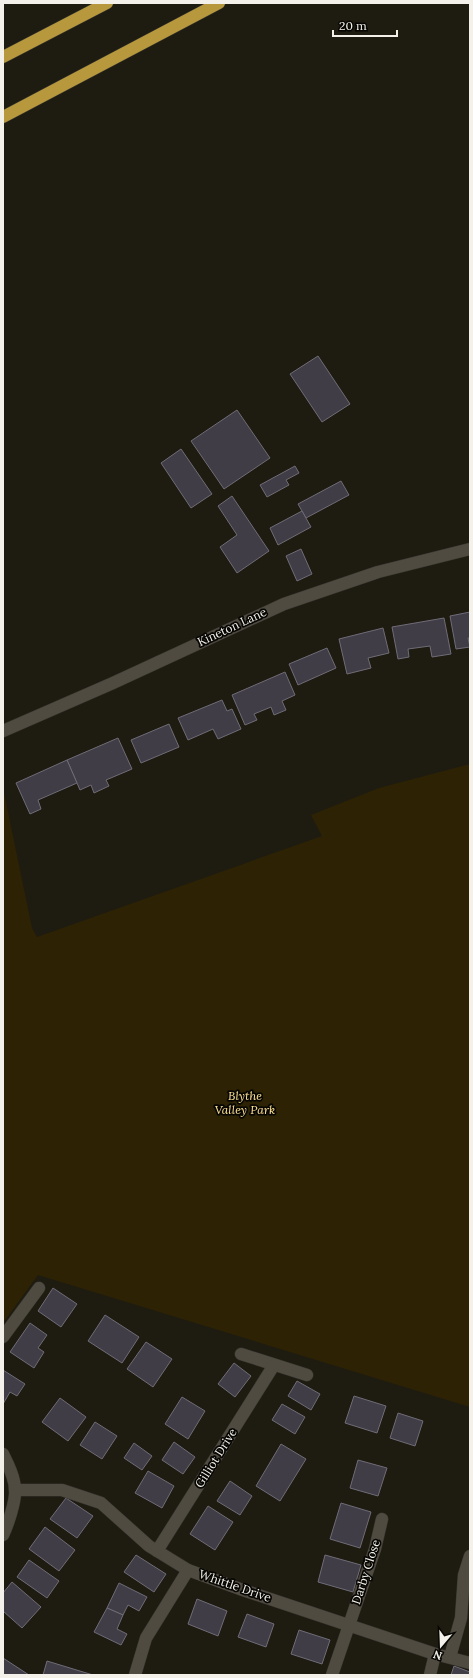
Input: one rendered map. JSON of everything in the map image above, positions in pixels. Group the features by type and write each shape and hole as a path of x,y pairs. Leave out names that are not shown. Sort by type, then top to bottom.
{"highway":[{"path":"3,57 107,3"},
{"path":"3,117 219,3"}],"street":[{"name":"Kineton Lane","path":"3,731 113,683 284,604 378,572 470,549"},
{"path":"3,1337 39,1288"},
{"path":"240,1354 308,1375"},
{"name":"Gilliot Drive","path":"157,1551 274,1365"},
{"path":"3,1454 9,1465 15,1490 8,1526 3,1535"},
{"name":"Whittle Drive","path":"15,1490 62,1490 101,1503 149,1546 188,1570 436,1654 470,1663"},
{"name":"Darby Close","path":"332,1675 375,1549 382,1520"},
{"path":"450,1657 461,1618 464,1575 470,1556"},
{"path":"135,1675 146,1638 188,1570"},
{"path":"430,1675 436,1654"}],"green space":[{"name":"Blythe Valley Park","path":"470,764 470,1407 38,1275 3,1323 3,788 32,928 37,937 322,836 311,815 379,788"}],"building":[{"path":"318,356 350,404 322,422 290,374"},
{"path":"237,410 270,458 224,489 191,441"},
{"path":"181,449 212,494 191,508 161,463"},
{"path":"295,466 299,473 286,480 289,485 267,497 260,485"},
{"path":"341,481 349,495 306,518 298,504"},
{"path":"232,496 269,551 237,573 220,547 237,535 218,506"},
{"path":"302,511 311,527 278,545 270,528"},
{"path":"301,549 312,574 297,581 286,556"},
{"path":"470,612 470,638 468,638 470,647 456,649 450,616"},
{"path":"444,618 451,654 432,657 430,646 408,649 409,657 398,659 392,627"},
{"path":"383,628 389,653 368,658 371,668 347,674 339,639"},
{"path":"327,648 336,668 298,685 289,664"},
{"path":"285,672 295,695 282,701 286,710 274,715 271,707 254,714 257,720 245,725 232,695"},
{"path":"222,700 227,711 232,709 241,729 218,739 213,729 188,740 178,718"},
{"path":"169,724 179,747 141,763 131,740"},
{"path":"118,738 132,769 106,780 109,786 94,793 91,785 80,790 67,760"},
{"path":"67,760 77,783 38,800 41,809 30,814 16,783"},
{"path":"53,1288 77,1304 61,1327 38,1311"},
{"path":"105,1315 139,1337 122,1363 88,1341"},
{"path":"30,1323 47,1335 38,1348 44,1352 34,1368 10,1352"},
{"path":"146,1342 172,1359 153,1387 127,1369"},
{"path":"234,1363 251,1376 235,1397 218,1384"},
{"path":"3,1370 25,1384 17,1396 10,1392 3,1404"},
{"path":"297,1381 320,1394 311,1410 288,1396"},
{"path":"354,1396 386,1406 377,1433 345,1423"},
{"path":"182,1397 205,1411 188,1439 165,1424"},
{"path":"60,1398 86,1417 68,1441 42,1422"},
{"path":"282,1404 305,1417 295,1434 272,1420"},
{"path":"398,1413 423,1421 415,1446 390,1438"},
{"path":"95,1422 117,1436 102,1459 80,1445"},
{"path":"174,1442 195,1457 183,1474 162,1460"},
{"path":"134,1443 152,1456 142,1470 124,1458"},
{"path":"281,1444 306,1459 280,1501 256,1486"},
{"path":"358,1460 387,1468 378,1496 350,1488"},
{"path":"148,1471 174,1486 162,1508 135,1493"},
{"path":"230,1481 252,1496 240,1515 217,1501"},
{"path":"66,1498 93,1516 77,1538 50,1519"},
{"path":"341,1503 371,1512 360,1548 330,1539"},
{"path":"208,1506 233,1522 215,1550 190,1534"},
{"path":"45,1527 75,1550 59,1571 29,1549"},
{"path":"136,1555 166,1574 154,1592 124,1572"},
{"path":"325,1555 361,1565 353,1592 318,1582"},
{"path":"29,1560 59,1581 47,1598 17,1577"},
{"path":"12,1582 41,1607 22,1628 3,1611 3,1593"},
{"path":"119,1583 147,1597 139,1611 128,1605 123,1615 107,1608"},
{"path":"197,1599 227,1611 218,1636 188,1624"},
{"path":"107,1608 123,1615 117,1629 127,1634 121,1645 94,1632"},
{"path":"247,1614 274,1624 266,1647 238,1637"},
{"path":"299,1630 330,1640 322,1664 291,1654"},
{"path":"3,1658 29,1675 3,1675"},
{"path":"47,1661 93,1675 43,1675"},
{"path":"454,1666 470,1672 470,1675 451,1675"}]}
